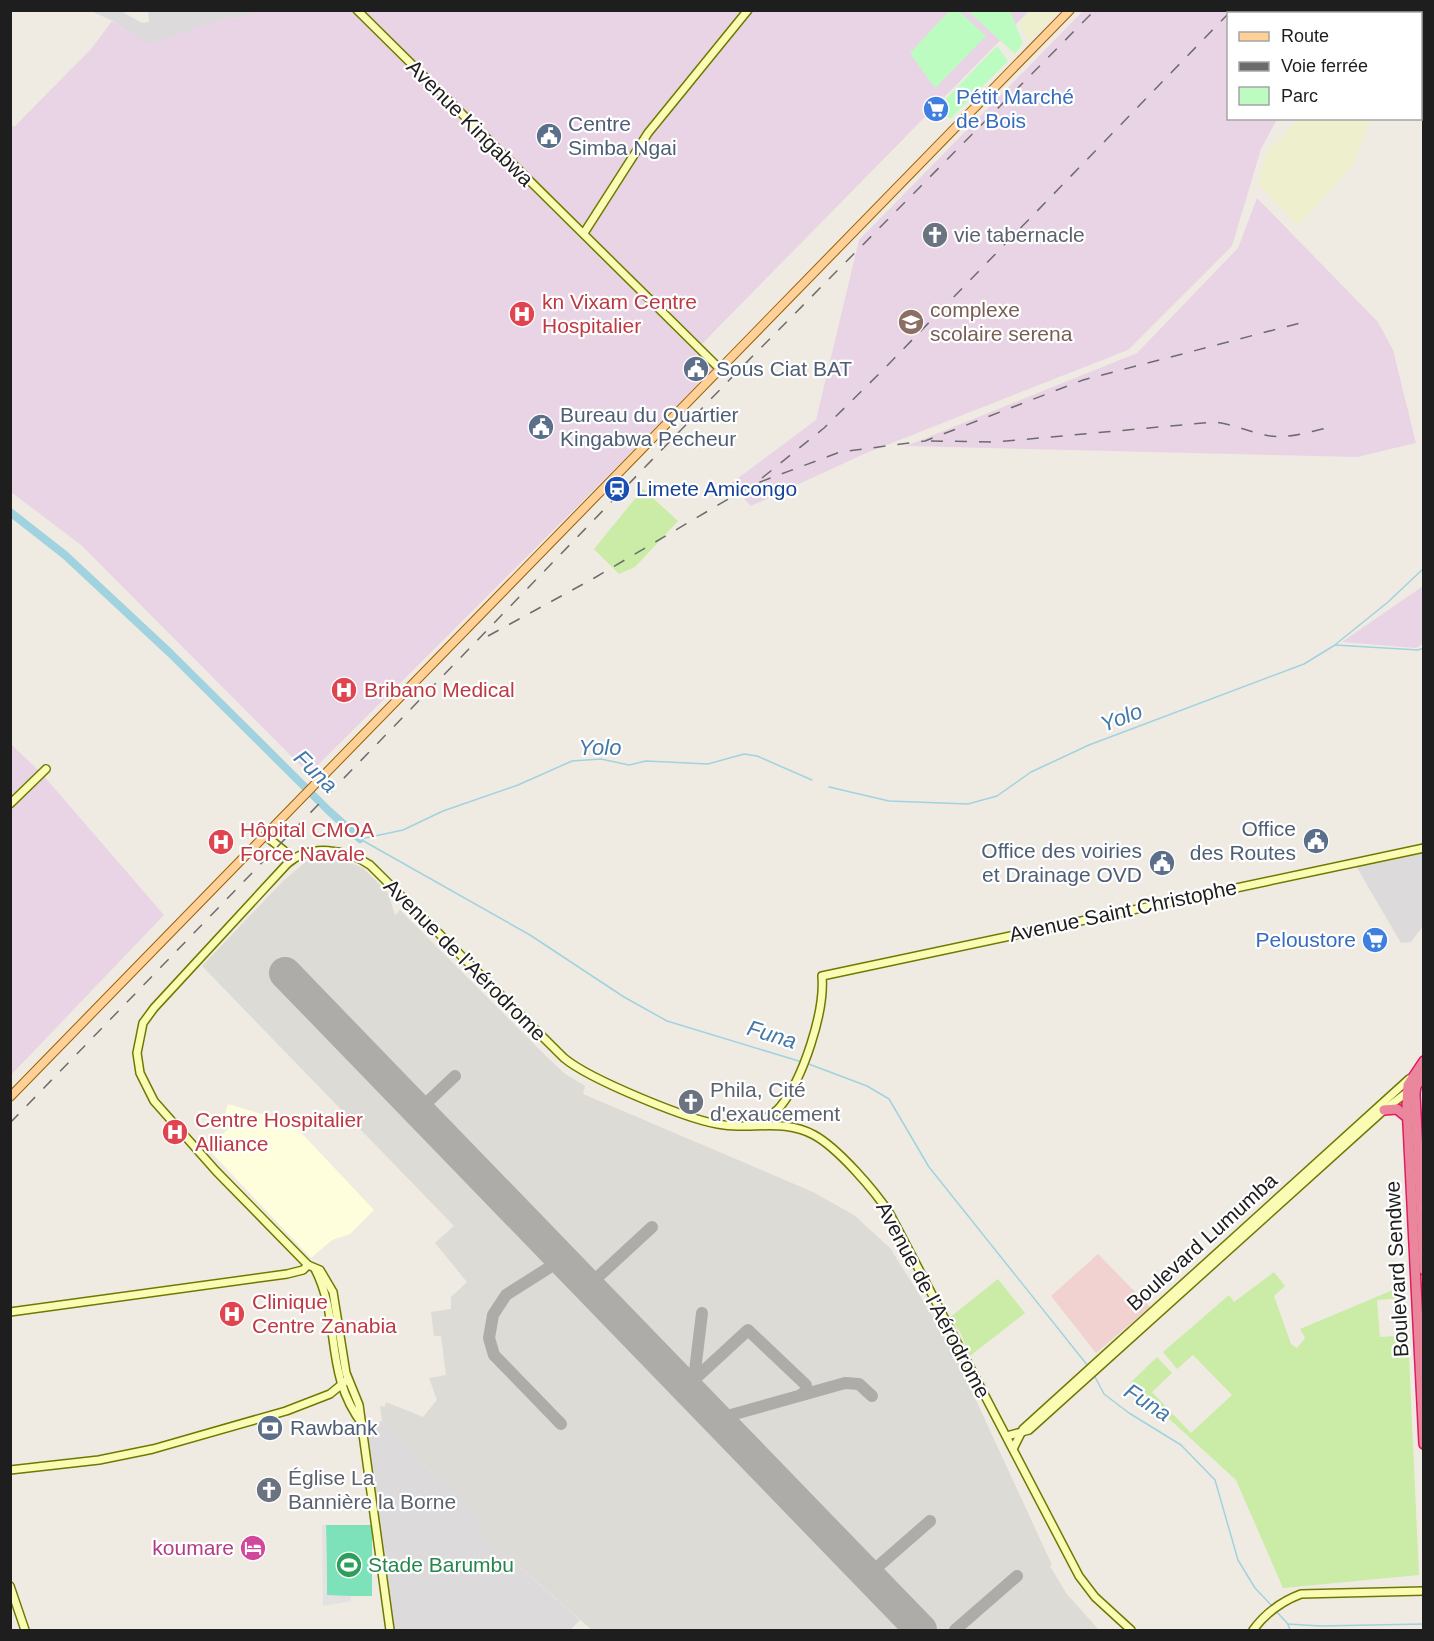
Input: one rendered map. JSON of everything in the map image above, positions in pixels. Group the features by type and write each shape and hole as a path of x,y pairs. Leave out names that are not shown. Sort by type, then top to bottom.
{"highway":[{"name":"Boulevard Lumumba","path":"1412,1085 1424,1061"},
{"name":"Boulevard Lumumba","path":"1412,1085 1424,1075"},
{"name":"Boulevard Sendwe","path":"1412,1085 1424,1270"},
{"name":"Boulevard Sendwe","path":"1412,1085 1407,1118 1416,1131 1424,1444"},
{"path":"1384,1110 1397,1109 1407,1118"}],"main road":[{"name":"Avenue Kingabwa","path":"357,10 721,370"},
{"path":"584,233 648,133 748,10"},
{"path":"10,1097 180,921 307,796 317,782 1070,10"},
{"path":"10,804 46,770"},
{"path":"267,837 293,858 164,994 143,1023 137,1053 140,1073 154,1101 216,1171 311,1266 327,1279 333,1292 347,1380 357,1399 364,1426 390,1630"},
{"name":"Avenue Saint Christophe","path":"755,1125 782,1105 807,1057 821,998 822,976 1424,848"},
{"name":"Avenue de l’Aérodrome","path":"293,858 312,852 334,851 360,859 370,865 552,1046 582,1070 697,1120 723,1125 790,1126 815,1136 881,1201 908,1247 1079,1576 1095,1597 1131,1630"},
{"name":"Boulevard Lumumba","path":"1097,1364 1412,1085"},
{"name":"Boulevard Lumumba","path":"1015,1452 1022,1432 1412,1085"},
{"path":"10,1312 287,1274 311,1266"},
{"path":"311,1266 326,1293 341,1386 364,1426"},
{"path":"10,1470 99,1460 153,1449 280,1413 326,1396 347,1380"},
{"path":"1003,1428 1022,1432"},
{"path":"1007,1436 1022,1432"},
{"path":"10,1586 25,1630"},
{"path":"1253,1630 1283,1602 1312,1593 1424,1591"}],"shaded area":[{"path":"259,10 1029,11 699,347 718,366 309,774 81,545 11,492 10,126 15,126 92,48 112,21 148,44 230,17 239,19"},
{"path":"91,11 121,11 142,23 149,22 148,11 259,11 238,19 230,17 148,45 113,21"},
{"path":"1030,11 1058,11 1028,42 1019,23"},
{"path":"1083,11 1363,11 1227,12 1227,120 1276,120 1261,149 1232,246 1128,350 864,454 751,506 730,484 816,420 859,240"},
{"path":"1298,120 1371,120 1352,166 1298,226 1258,183 1267,152"},
{"path":"1257,198 1378,322 1393,350 1416,443 1357,457 906,446 1137,353 1238,248"},
{"path":"1423,586 1423,644 1416,648 1342,642"},
{"path":"10,743 42,774 164,915 11,1075"},
{"path":"1423,853 1423,926 1411,942 1401,943 1356,866"},
{"path":"327,856 343,859 363,868 388,893 395,915 400,910 564,1073 585,1086 583,1094 813,1192 854,1215 890,1248 936,1321 964,1374 1052,1565 1050,1566 1066,1593 1099,1630 592,1630 476,1529 485,1519 441,1474 437,1477 382,1421 380,1406 385,1407 386,1402 423,1417 437,1400 429,1378 446,1375 441,1336 434,1336 431,1312 451,1309 451,1297 467,1282 435,1243 454,1226 202,966 283,881 308,860"},
{"path":"228,1104 292,1123 374,1210 350,1234 332,1240 311,1258 208,1149 234,1123 225,1114"},
{"path":"1098,1254 1150,1307 1096,1353 1051,1296"},
{"path":"382,1421 437,1477 441,1473 486,1519 476,1529 580,1620 570,1630 393,1630 366,1424"},
{"path":"322,1525 326,1525 327,1595 351,1596 351,1601 323,1606"}],"green space":[{"path":"950,10 959,11 986,36 935,88 910,53"},
{"path":"968,11 1010,11 1023,43 1015,54"},
{"path":"997,46 1008,61 950,119 939,106"},
{"path":"643,489 678,521 635,567 619,574 594,549"},
{"path":"1274,1272 1285,1286 1274,1296 1291,1344 1297,1348 1305,1338 1300,1329 1400,1287 1402,1298 1377,1300 1380,1337 1408,1335 1419,1575 1283,1588 1236,1480 1130,1383 1157,1357 1172,1373 1152,1392 1191,1433 1232,1395 1193,1355 1177,1369 1163,1352 1229,1295 1234,1302"},
{"path":"998,1279 1025,1313 970,1356 960,1332 949,1318"},
{"name":"Stade Barumbu","path":"326,1525 372,1525 372,1596 327,1596"}],"waterway":[{"name":"Funa","path":"10,512 65,555 170,653 360,839"},
{"path":"1336,644 1388,602 1424,568"},
{"name":"Yolo","path":"829,787 889,801 968,804 997,796 1031,772 1089,745 1304,664 1335,645 1418,650 1424,648"},
{"name":"Yolo","path":"361,839 403,830 443,811 518,785 572,761 601,759 629,765 646,761 708,764 744,754 757,756 812,780"},
{"name":"Funa","path":"360,839 530,935 624,997 667,1021 802,1062"},
{"name":"Funa","path":"806,1063 867,1086 889,1099 929,1167 1088,1366"},
{"name":"Funa","path":"1094,1375 1104,1394 1129,1413 1181,1445 1215,1480 1238,1560 1255,1588 1272,1606"},
{"name":"Funa","path":"1275,1610 1288,1624 1320,1626 1424,1624"},
{"name":"Funa","path":"1288,1624 1290,1630"}],"taxiway":[{"path":"418,1111 455,1076"},
{"path":"587,1287 652,1227"},
{"path":"561,1260 506,1295 493,1315 489,1338 494,1355 561,1424"},
{"path":"694,1379 702,1313"},
{"path":"685,1388 748,1330 806,1385 806,1391 801,1395"},
{"path":"719,1423 731,1415 845,1383 859,1384 872,1396"},
{"path":"867,1576 930,1521"},
{"path":"955,1630 1017,1576"}],"runway":[{"path":"285,973 921,1630"}],"railway":[{"path":"10,1123 739,370 1095,10"},
{"path":"762,478 824,428 883,370 1227,15"},
{"path":"488,636 596,577 752,485 840,452 925,441 1083,380 1304,322"},
{"path":"931,441 996,442 1214,422 1280,437 1327,428"}],"place":[{"name":"Pétit Marché de Bois","path":"936,109"},
{"name":"Centre Simba Ngai","path":"549,136"},
{"name":"vie tabernacle","path":"935,235"},
{"name":"kn Vixam Centre Hospitalier","path":"522,314"},
{"name":"complexe scolaire serena","path":"911,322"},
{"name":"Sous Ciat BAT","path":"696,369"},
{"name":"Bureau du Quartier Kingabwa Pecheur","path":"541,427"},
{"name":"Limete Amicongo","path":"617,489"},
{"name":"Bribano Medical","path":"344,690"},
{"name":"Office des Routes","path":"1316,841"},
{"name":"Hôpital CMOA Force Navale","path":"221,842"},
{"name":"Office des voiries et Drainage OVD","path":"1162,863"},
{"name":"Peloustore","path":"1375,940"},
{"name":"Phila, Cité d'exaucement","path":"691,1102"},
{"name":"Centre Hospitalier Alliance","path":"175,1132"},
{"name":"Clinique Centre Zanabia","path":"232,1314"},
{"name":"Rawbank","path":"270,1428"},
{"name":"Église La Bannière la Borne","path":"269,1490"},
{"name":"koumare","path":"253,1548"},
{"name":"Stade Barumbu","path":"349,1565"}]}
